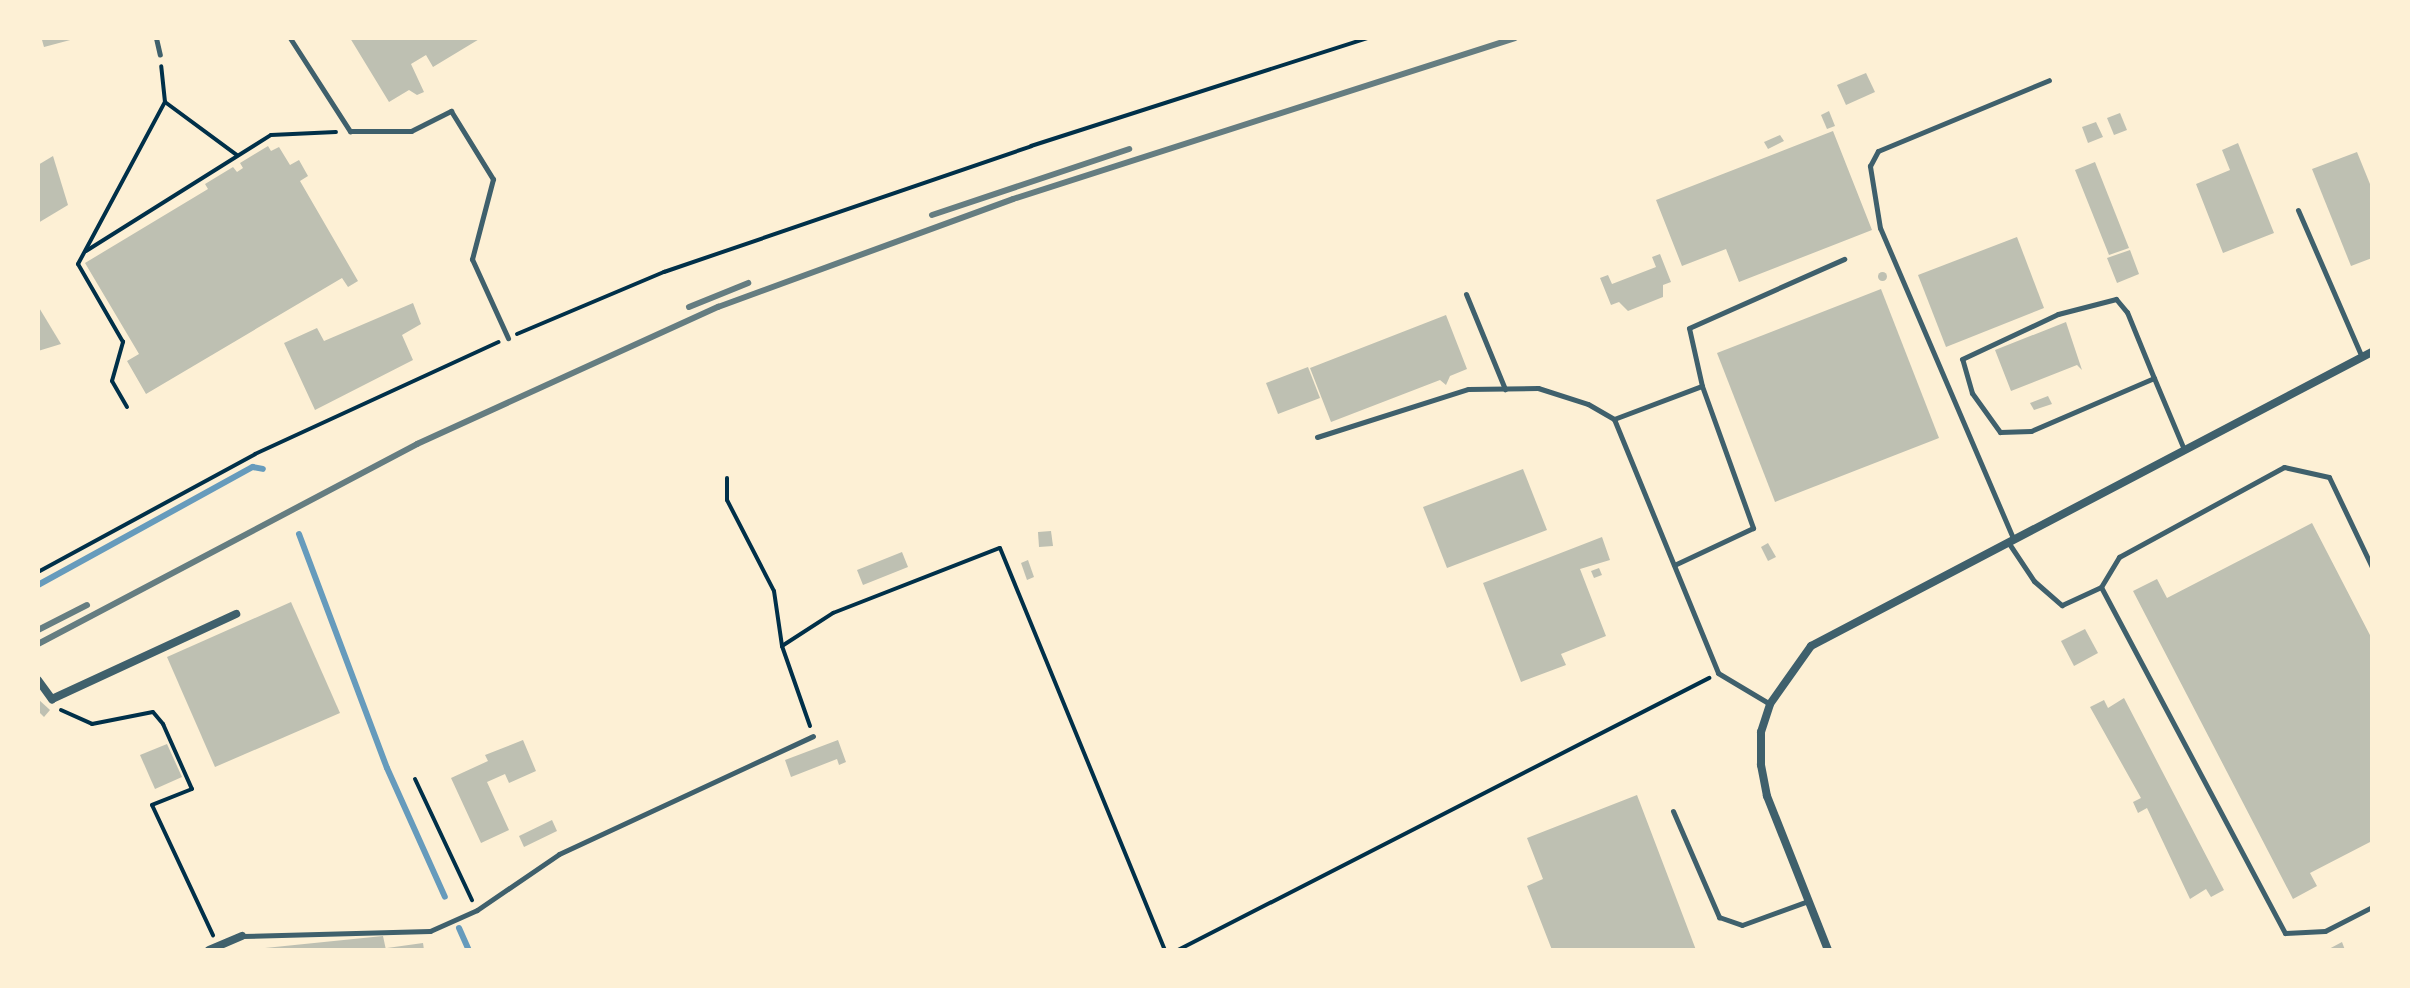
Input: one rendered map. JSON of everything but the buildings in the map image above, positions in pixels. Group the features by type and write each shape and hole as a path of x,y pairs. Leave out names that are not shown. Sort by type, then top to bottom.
{"street":[{"path":"1828,950 1767,796 1761,732 1770,704 1811,646 2183,447 2372,352"},
{"path":"38,680 52,699 236,614"},
{"path":"214,948 242,936"}],"lane":[{"path":"156,38 160,55"},
{"path":"290,38 350,131 411,131 451,111 493,179 472,259 508,338"},
{"path":"2049,80 1878,151 1870,166 1880,228 2010,540 2034,581 2062,605 2101,587 2119,557 2284,467 2329,477 2372,567"},
{"path":"2298,210 2362,357"},
{"path":"1674,565 1753,528 1702,386 1689,328 1844,259"},
{"path":"1466,294 1505,389"},
{"path":"2154,378 2031,431 2000,432 1972,393 1962,359 2058,314 2116,299 2154,378 2183,447"},
{"path":"1614,419 1702,386"},
{"path":"1317,437 1468,389 1538,388 1588,404 1614,419 1718,673 1770,704"},
{"path":"2101,587 2285,933 2325,931 2372,907"},
{"path":"242,936 430,931 477,910 559,854 813,736"},
{"path":"1673,811 1719,917 1742,925 1808,901"}],"path":[{"path":"38,572 255,454 508,338 664,272 1031,146 1368,38"},
{"path":"127,407 112,381 123,342 78,264 165,102 160,55"},
{"path":"165,102 238,156"},
{"path":"84,252 271,135 350,131"},
{"path":"727,478 727,500 774,591 782,646 813,736"},
{"path":"782,646 833,613 1000,548 1165,950"},
{"path":"1178,950 1718,673"},
{"path":"52,699 79,722 102,723 141,711 153,712 163,724 192,789 152,805 214,948"},
{"path":"415,779 477,910"}],"waterway":[{"path":"38,585 253,467 263,469"},
{"path":"299,534 387,768 445,897"},
{"path":"459,928 469,950"}],"railway":[{"path":"38,644 417,444 718,307 1013,199 1515,38"},
{"path":"932,215 1129,149"},
{"path":"689,307 748,283"},
{"path":"38,630 87,605"}]}
